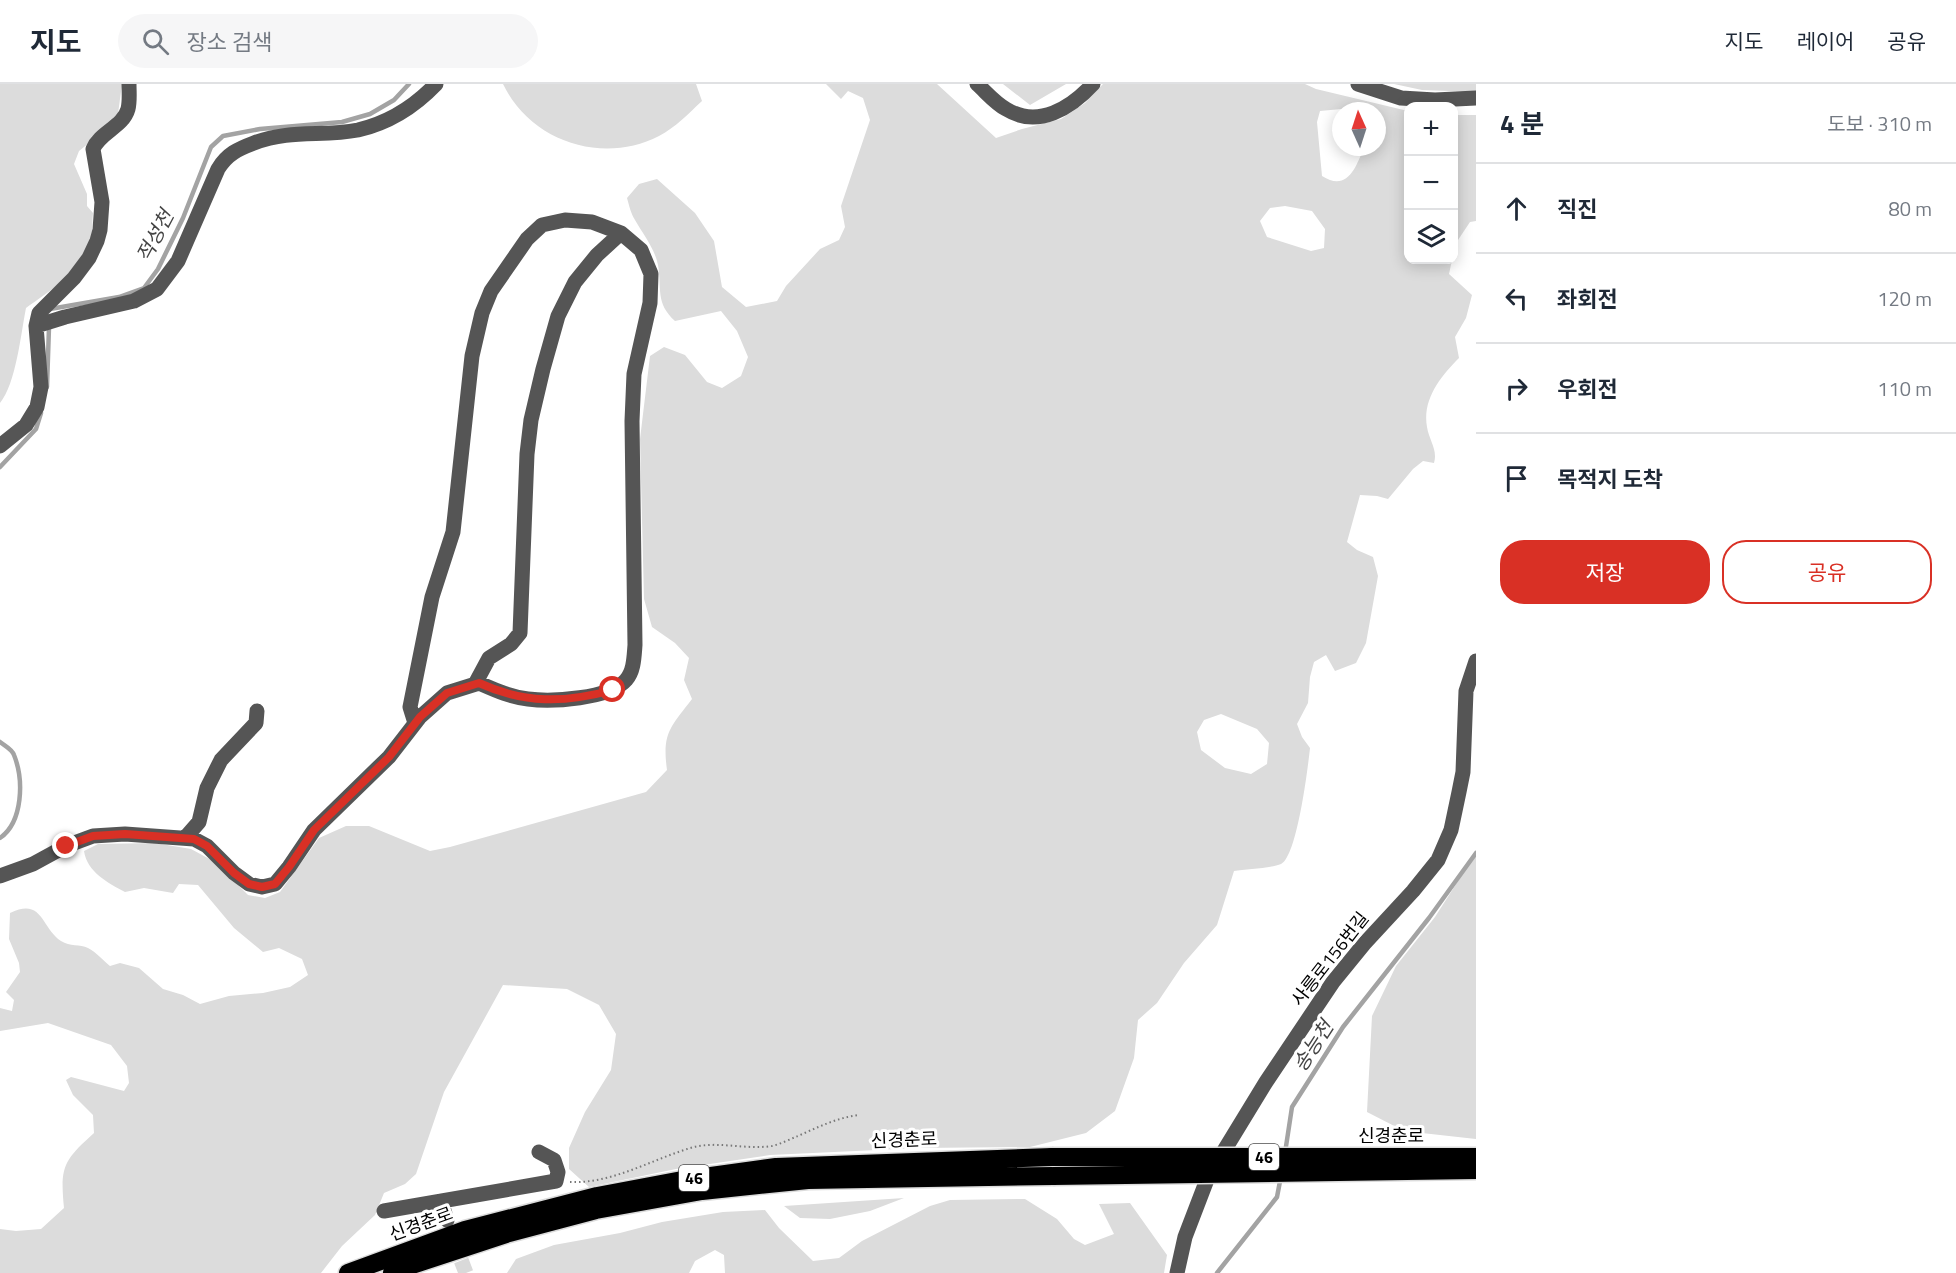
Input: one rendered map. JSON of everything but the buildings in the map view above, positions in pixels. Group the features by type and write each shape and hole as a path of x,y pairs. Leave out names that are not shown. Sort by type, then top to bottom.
{"highway":[{"name":"신경춘로","path":"348,1273 465,1230 597,1196 682,1180 776,1167 1052,1157 1476,1157"},
{"name":"신경춘로","path":"392,1273 498,1236 596,1210 702,1191 808,1180 1476,1170"}],"street":[{"path":"0,446 26,425 37,407 42,372 37,318 43,308 74,278 94,250 100,230 102,202 93,149 99,139 125,115 128,108 129,84"},
{"path":"36,326 65,317 134,302 158,289 178,261 218,169 232,152 279,135 346,131 370,127 416,104 436,84"},
{"path":"977,84 1005,109 1028,117 1042,117 1067,107 1093,84"},
{"path":"1358,84 1401,98 1435,100 1476,98"},
{"path":"0,876 33,864 66,846 93,836 125,834 194,839 207,846 234,873 249,884 262,887 275,884 314,830 389,757 415,723 447,693 479,683 502,693 528,699 555,699 595,695 613,690 627,680 634,664 632,420 634,374 650,303 651,274 641,250 621,233 592,222 565,220 542,225 527,239 491,291 482,313 472,356 453,532 432,597 410,707 415,723"},
{"path":"475,684 489,658 511,644 520,633 526,454 540,379 558,316 575,282 597,255 621,233"},
{"name":"사릉로156번길","path":"1177,1273 1185,1237 1208,1177 1266,1082 1333,981 1438,860 1451,830 1463,772 1466,691 1476,661"},
{"path":"185,838 199,822 207,788 221,760 256,723 257,711"},
{"path":"384,1211 556,1181 558,1172 554,1160 539,1152"},
{"path":"441,1201 447,1220"}],"path":[{"path":"556,1181 580,1182 619,1173 695,1147 715,1144 744,1148 775,1146 840,1118 858,1115"}],"shaded area":[{"path":"0,84 122,84 118,114 105,130 79,151 74,164 87,194 87,206 93,213 92,234 87,249 82,260 66,278 26,308 14,371 6,394 0,403"},
{"path":"503,84 696,84 702,101 659,136 637,144 615,148 592,148 570,143 550,134 531,121 515,104"},
{"path":"826,84 937,84 996,138 1061,119 1085,103 1103,84 1305,84 1316,89 1370,102 1332,102 1332,110 1320,111 1317,122 1322,176 1338,181 1354,170 1361,156 1386,156 1386,106 1404,110 1404,264 1451,264 1449,274 1472,295 1466,318 1455,337 1459,358 1434,389 1427,407 1427,427 1434,449 1434,463 1423,461 1413,469 1388,499 1360,495 1347,542 1357,550 1373,557 1378,576 1366,643 1356,663 1335,671 1326,655 1314,662 1308,703 1297,724 1310,748 1301,810 1287,858 1277,865 1234,871 1217,925 1184,963 1157,1003 1138,1020 1134,1058 1115,1111 1086,1133 1030,1147 920,1148 770,1155 676,1169 589,1187 569,1169 569,1148 585,1112 611,1070 616,1034 599,1005 567,989 503,985 444,1092 416,1174 405,1184 384,1193 375,1215 342,1246 321,1273 0,1273 0,1229 16,1231 41,1229 64,1208 63,1183 66,1166 70,1158 94,1133 93,1115 73,1095 66,1080 71,1077 124,1091 129,1083 127,1066 111,1045 48,1023 0,1031 0,1008 12,1011 14,1000 6,992 20,972 19,963 9,939 10,913 21,909 35,911 61,941 88,948 110,966 120,963 139,968 163,989 183,995 200,1004 229,996 263,993 290,987 308,975 302,959 279,948 263,952 234,928 198,885 179,884 173,893 144,888 125,892 105,881 94,871 84,851 98,844 155,843 191,849 215,862 248,895 265,898 280,892 319,838 346,826 369,826 430,851 646,792 667,770 666,747 669,732 692,699 684,680 689,658 675,643 652,627 644,599 640,439 650,356 664,347 685,355 707,382 722,388 741,376 748,357 737,331 721,311 675,321 664,308 660,295 659,273 652,247 634,218 627,198 639,184 657,179 695,213 714,241 722,287 746,307 777,301 786,286 820,249 839,240 845,227 841,206 870,120 863,98 848,91 841,99","holes":["1285,206 1312,211 1325,229 1324,248 1311,251 1267,237 1260,221 1270,208","1221,714 1257,729 1269,743 1267,764 1251,774 1225,768 1201,750 1197,732 1204,720"]},
{"path":"1003,84 1066,84 1030,105"},
{"path":"1394,84 1476,84 1476,92 1422,90"},
{"path":"1458,115 1476,115 1476,221 1470,222 1458,240"},
{"path":"1476,853 1476,1139 1404,1131 1367,1112 1372,1016 1396,966 1435,917"},
{"path":"904,1198 870,1211 830,1219 800,1218 784,1206"},
{"path":"1025,1199 1057,1219 1074,1239 1085,1245 1114,1234 1099,1204 1130,1203 1167,1255 1164,1273 725,1273 724,1255 715,1250 695,1261 689,1273 507,1273 516,1259 554,1245 620,1233 662,1222 723,1212 765,1210 779,1228 813,1261 839,1258 862,1241 930,1206 950,1200"}],"waterway":[{"name":"적성천","path":"50,309 119,297 144,288 158,269 183,218 211,147 223,136 260,129 342,122 370,114 394,100 409,84"},
{"name":"적성천","path":"47,387 49,327"},
{"name":"적성천","path":"0,467 36,429 41,413"},
{"name":"적성천","path":"0,742 14,755 20,788 13,822 0,838"},
{"name":"송능천","path":"1285,1153 1292,1107 1343,1027 1429,918 1476,853"},
{"name":"송능천","path":"1217,1273 1277,1197 1281,1176"}],"tunnel":[{"path":"453,1239 466,1273"}],"route":[{"path":"66,846 93,836 125,834 194,839 207,846 234,873 249,884 262,887 275,884 314,830 389,757 420,717 447,693 479,683 502,693 528,699 595,695 613,690"}]}
